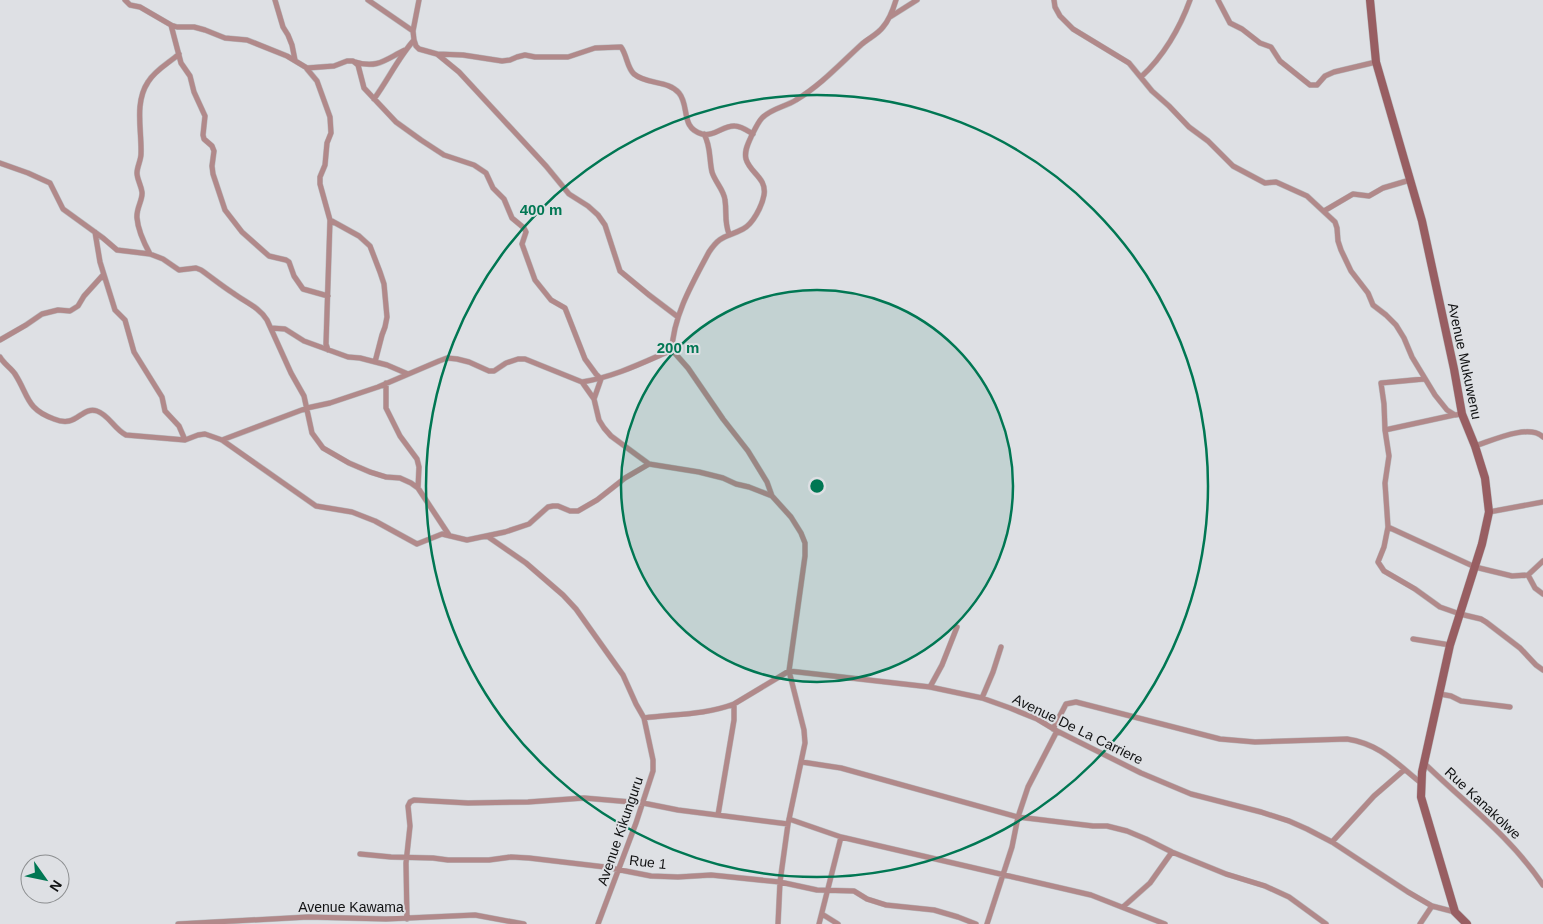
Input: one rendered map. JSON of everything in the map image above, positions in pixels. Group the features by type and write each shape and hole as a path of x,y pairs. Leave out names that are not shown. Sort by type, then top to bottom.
{"street":[{"path":"125,0 130,5 140,7 170,25 194,27 224,38 247,40 307,68 317,81 330,117 331,133 327,143 325,165 320,184 330,220 326,344 328,350"},
{"path":"275,0 283,27 292,45 295,61"},
{"path":"368,0 413,31"},
{"path":"419,0 413,31 414,40 419,49 437,54 463,55 502,61 525,55 535,57 568,57 595,48 621,47 625,52 630,69 635,74 645,80 670,86 678,91 682,96 687,120 693,130 704,134 716,133 735,126 753,134"},
{"path":"778,924 780,882 788,822 805,743 804,730 790,671 803,580 805,543 791,517 772,496 767,482 748,452 719,414 688,368 672,350 672,339 678,317 709,252 716,242 723,237 744,229 750,224 764,196 765,188 763,182 746,158 746,150 761,119 773,110 797,100 815,87 864,42 882,29 890,17 896,0"},
{"path":"890,17 917,0"},
{"path":"1054,0 1055,7 1060,16 1073,29 1129,63 1152,92 1169,106 1189,128 1208,141 1233,166 1265,182 1275,181 1291,188 1307,196 1324,211 1336,224 1341,250 1351,271 1368,293 1373,305 1396,325 1424,379 1442,404 1458,414"},
{"path":"1141,77 1149,70 1179,28 1190,0"},
{"path":"1218,0 1230,23 1242,29 1260,44 1271,47 1280,61 1310,85 1317,84 1325,76 1334,72 1376,62"},
{"name":"Avenue Mukuwenu","path":"1370,0 1376,62 1422,221 1454,369 1458,414 1475,446 1485,478 1489,512 1482,544 1450,645 1421,784 1421,797 1458,918"},
{"path":"170,25 181,62 190,76 194,92 205,116 203,135 214,151 213,174 225,210 242,232 268,256 289,262 294,276 303,289 328,296"},
{"path":"374,99 388,80 405,50 414,40"},
{"path":"307,68 334,66 347,61 374,65 382,63 405,50"},
{"path":"150,254 143,240 137,217 138,206 142,197 137,173 141,157 140,120 142,97 147,83 157,71 180,54"},
{"path":"437,54 470,82 569,194 598,215 605,225 620,271 678,317"},
{"path":"352,61 358,65 364,88 396,122 444,155 474,165 486,173 494,188 504,198 512,218 526,232 522,244 535,280 551,300 565,308 585,359 601,379"},
{"path":"704,134 708,141 712,171 726,201 725,217 729,234"},
{"path":"0,163 50,183 64,209 117,250 150,254 163,259 179,270 196,268 257,308 264,314 304,396 312,433 323,448 363,469 386,477 400,478 411,483 418,488 449,535"},
{"path":"1324,211 1354,194 1369,196 1383,188 1410,180"},
{"path":"330,220 359,236 370,246 384,284 387,318 374,362"},
{"path":"96,232 103,276 115,310 125,320 134,352 162,397 165,411 179,426 185,440"},
{"path":"0,340 42,314 58,310 70,311 78,306 84,296 103,276"},
{"path":"271,328 286,329 304,341 328,350 348,357 387,365 408,374"},
{"path":"222,440 308,408 330,404 447,358 469,362 489,371 494,371 518,359 532,361 582,382 618,374 672,350"},
{"path":"0,357 5,365 15,373 24,394 33,407 48,417 65,422 86,411 92,410 105,415 121,433 126,435 185,440 198,434 213,436 222,440 316,506 352,512 417,544 442,534 467,540 487,536 529,524 548,507 558,506 570,511 578,510 597,500 624,478 649,464"},
{"path":"594,399 601,379"},
{"path":"1424,379 1382,382 1381,385 1384,407 1384,430 1389,456 1385,483 1388,527 1384,547 1378,560 1380,567 1440,607 1486,622 1520,648 1543,670"},
{"path":"582,382 594,399 599,420 607,432 649,464 723,478 772,496"},
{"path":"386,383 386,408 400,436 416,459 419,467 418,488"},
{"path":"1384,430 1458,414"},
{"path":"1475,446 1510,434 1522,432 1530,431 1543,437"},
{"path":"1489,512 1543,502"},
{"path":"1388,527 1475,567 1512,576 1528,575 1543,561"},
{"name":"Avenue Kikunguru","path":"487,536 526,563 563,595 576,609 623,675 644,718 653,760 653,771 598,924"},
{"path":"1528,575 1535,588 1543,594"},
{"path":"930,688 942,665 957,627"},
{"path":"1413,639 1450,645"},
{"path":"982,698 1001,647"},
{"path":"644,718 700,713 734,704 790,671"},
{"name":"Avenue De La Carriere","path":"790,671 930,688 982,698 1010,708 1037,719 1141,773 1191,794 1289,821 1332,842 1408,892 1458,918"},
{"path":"1440,694 1451,696 1461,701 1510,707"},
{"path":"987,924 1004,874 1018,817 1028,787 1066,704 1076,702 1220,739 1254,742 1338,739 1361,741 1373,746 1421,784"},
{"path":"718,815 734,720 734,704"},
{"path":"802,762 841,768 1018,817 1107,826 1146,839 1226,874 1247,879 1281,893 1304,907 1326,924"},
{"name":"Rue Kanakolwe","path":"1424,763 1509,842 1543,885"},
{"path":"1332,842 1374,796 1404,770"},
{"path":"407,919 406,863 410,826 408,806 410,802 414,800 468,803 528,802 584,798 643,803 718,815 788,822 841,837 1091,894 1165,924"},
{"path":"819,924 841,837"},
{"path":"1123,907 1150,883 1172,852"},
{"name":"Rue 1","path":"360,854 448,860 528,858 606,867 651,876 712,875 780,882 817,890 854,891 866,899 886,905 934,910 976,924"},
{"path":"1420,924 1432,906"},
{"path":"822,914 838,924"},
{"name":"Avenue Kawama","path":"179,924 308,917 407,919 475,915 524,924"},
{"path":"1458,918 1467,924"}]}
